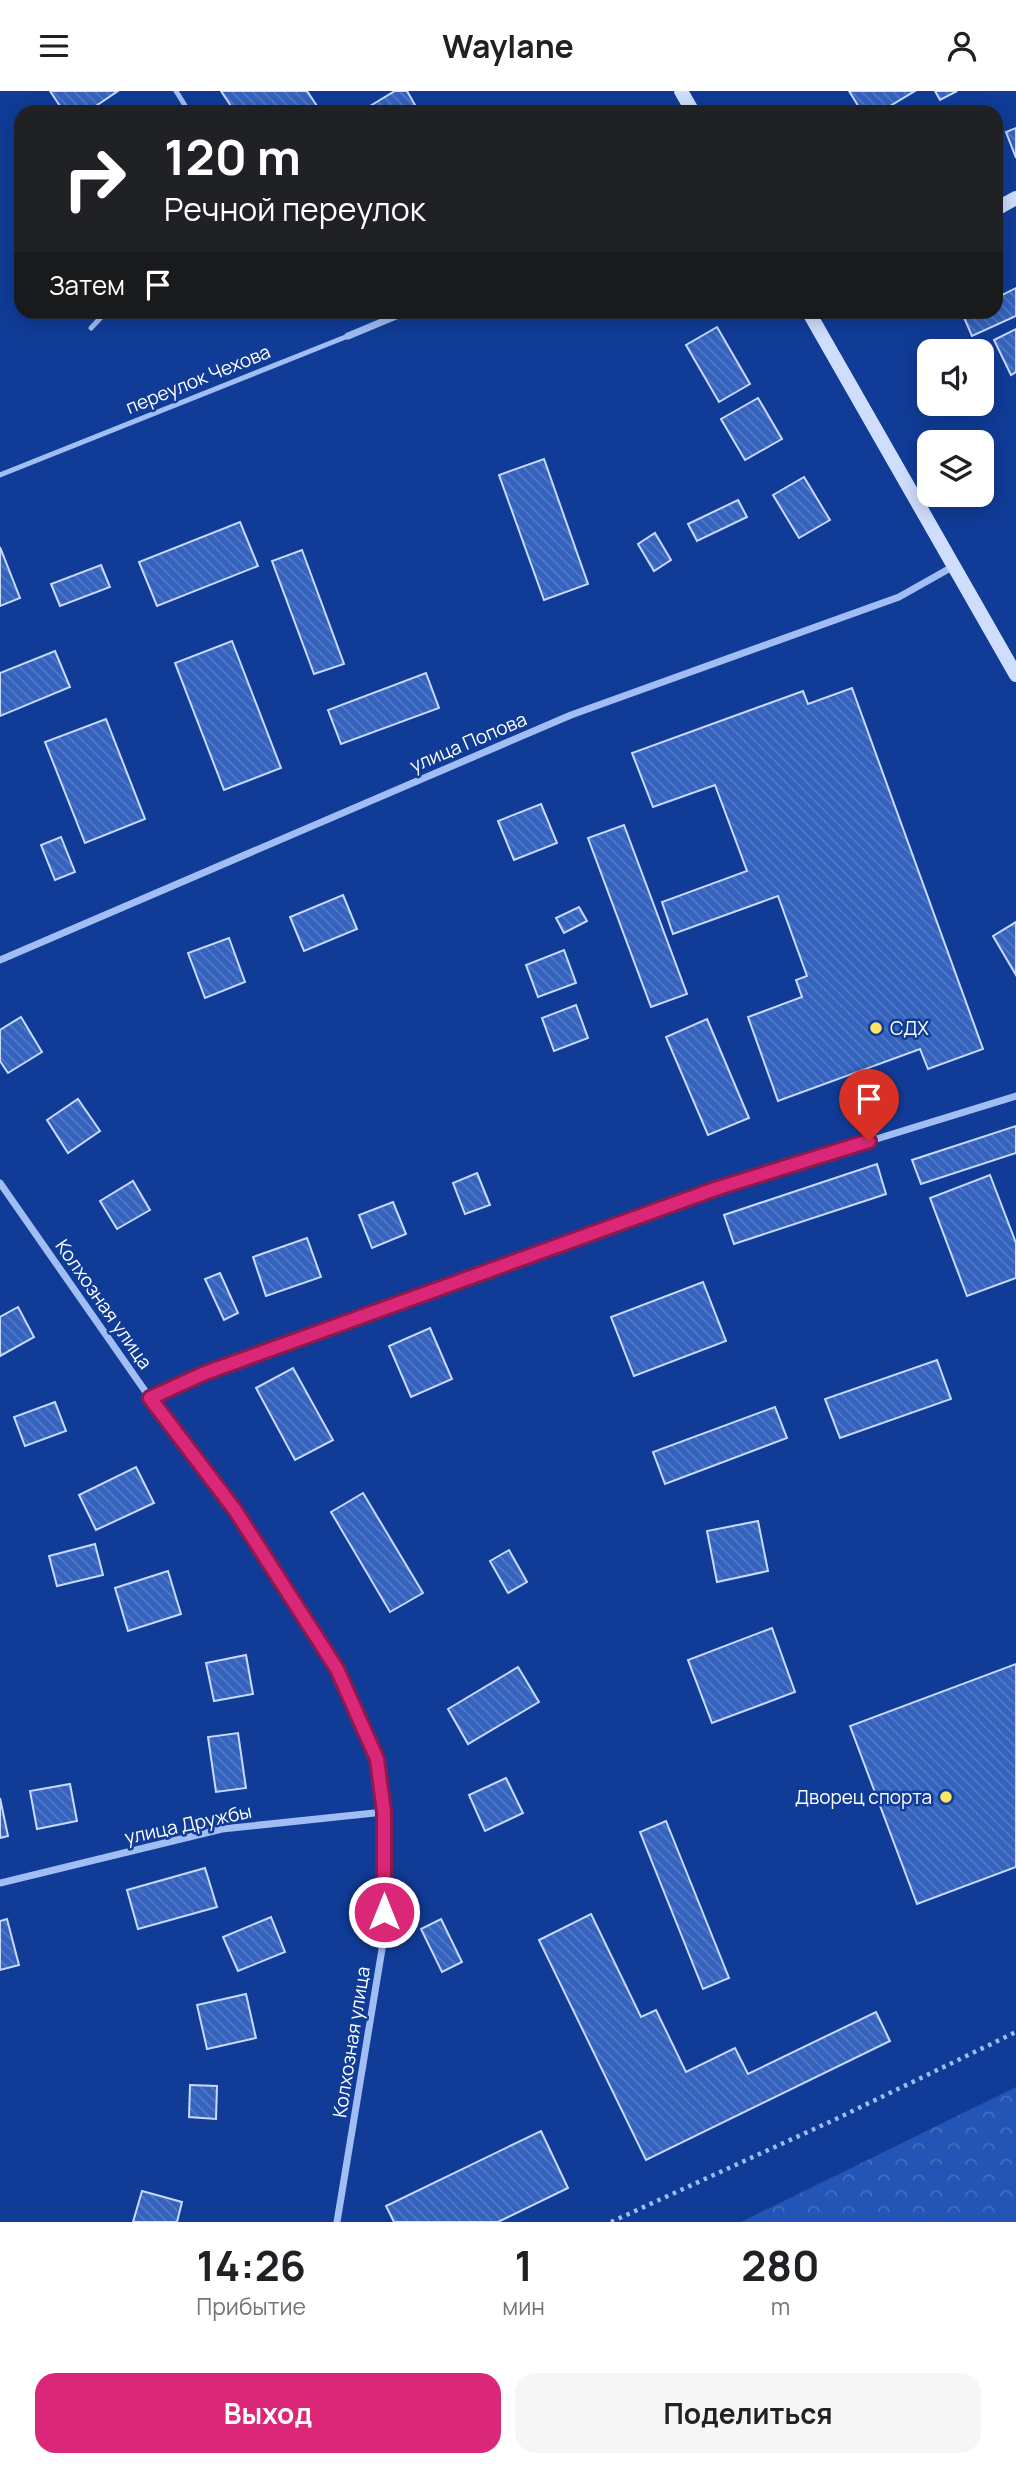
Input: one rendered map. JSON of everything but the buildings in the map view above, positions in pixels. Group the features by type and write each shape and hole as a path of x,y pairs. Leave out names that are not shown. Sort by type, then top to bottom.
{"main road":[{"path":"813,319 1016,675"}],"street":[{"name":"переулок Чехова","path":"348,336 389,319"},
{"name":"улица Попова","path":"0,960 570,715 899,597 954,566"},
{"path":"150,1398 205,1373 718,1188 1016,1096"},
{"name":"Колхозная улица","path":"0,1183 150,1398 235,1510 337,1669 377,1759 384,1812 384,1937 337,2222"},
{"name":"улица Дружбы","path":"0,1883 222,1829 384,1812"}],"lane":[{"path":"91,328 99,319"},
{"name":"переулок Чехова","path":"0,475 348,336"}],"path":[{"path":"611,2222 836,2119 1016,2032"}],"green space":[{"path":"1016,2087 1016,2222 741,2222"}],"place":[{"name":"СДХ","path":"876,1028"},
{"name":"Дворец спорта","path":"946,1797"}],"route":[{"path":"384,1912 384,1812 377,1759 337,1669 235,1510 150,1398 205,1373 692,1197 869,1141"}]}
